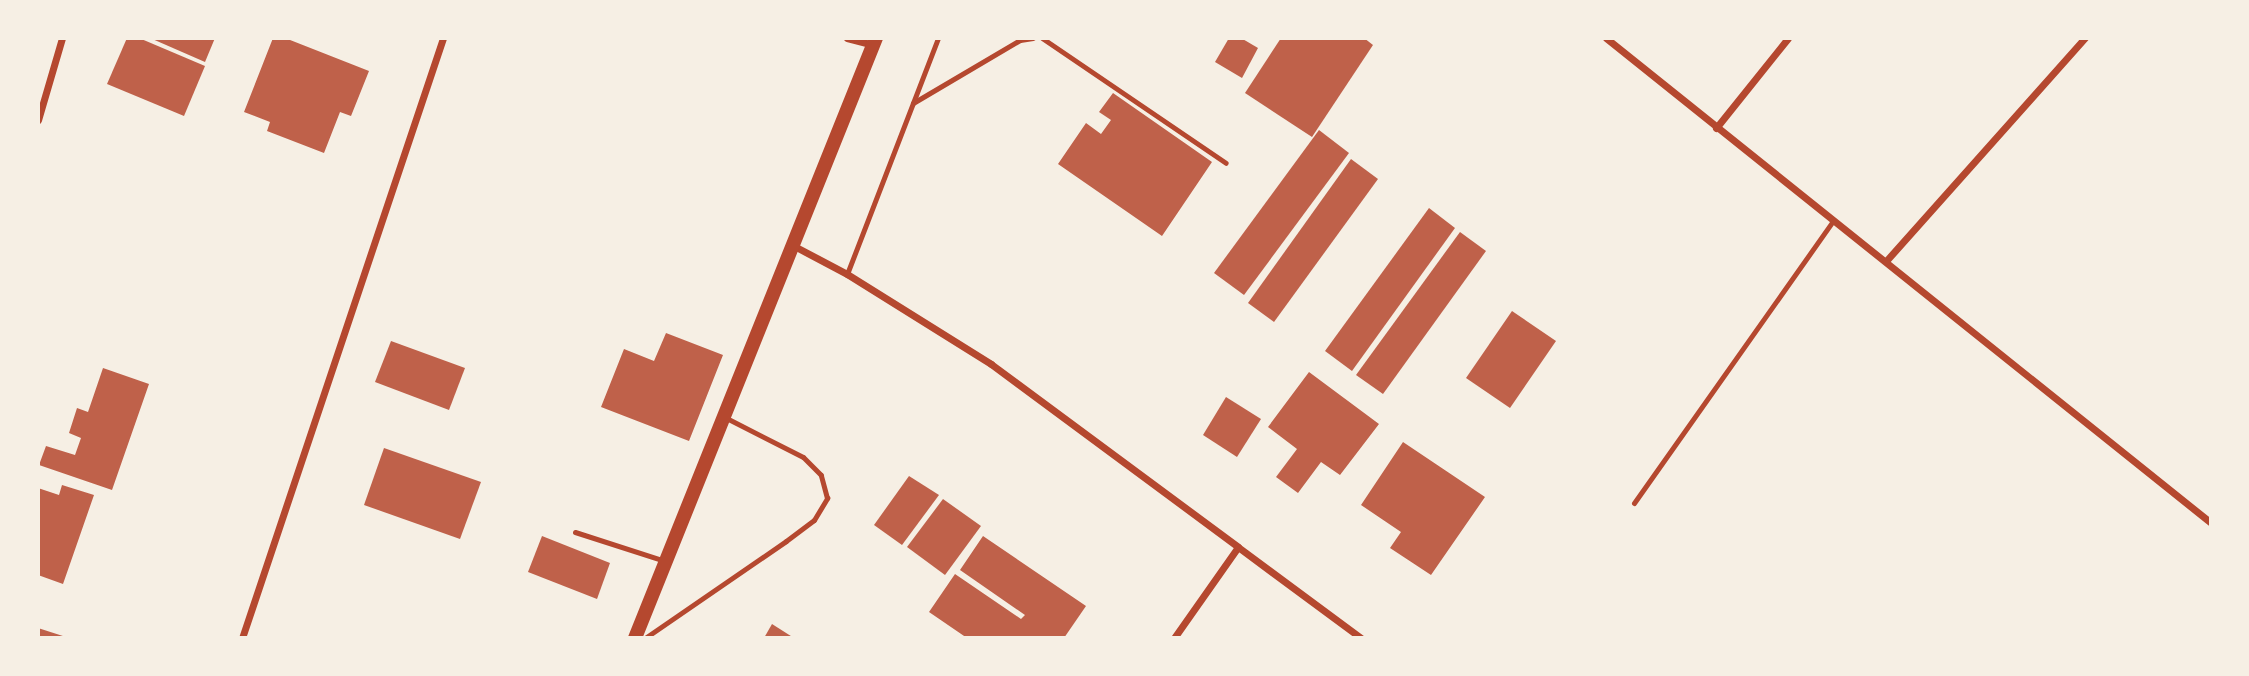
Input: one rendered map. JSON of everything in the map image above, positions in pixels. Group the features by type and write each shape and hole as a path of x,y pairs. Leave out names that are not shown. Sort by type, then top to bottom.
{"main road":[{"path":"635,638 723,417 796,247 875,42"}],"street":[{"path":"38,120 62,38"},
{"path":"242,638 443,38"},
{"path":"847,38 875,42"},
{"path":"1606,38 1832,222 1886,261 2210,522"},
{"path":"1716,128 1788,38"},
{"path":"1886,261 2085,38"},
{"path":"796,247 847,274 990,365 1361,638"},
{"path":"1174,638 1238,547"}],"lane":[{"path":"847,274 938,38"},
{"path":"914,103 1020,40 1033,38"},
{"path":"1042,38 1226,163"},
{"path":"1634,503 1832,222"},
{"path":"645,638 814,520 827,498 821,475 803,457 723,417"},
{"path":"575,532 666,561"}],"building":[{"path":"127,38 139,38 205,66 184,116 107,84"},
{"path":"150,38 215,38 205,62"},
{"path":"273,38 285,38 369,71 351,116 340,112 324,153 267,131 270,122 244,112"},
{"path":"1229,38 1241,38 1258,48 1242,78 1215,62"},
{"path":"1281,38 1364,38 1373,45 1312,137 1245,93"},
{"path":"1113,93 1212,162 1162,236 1058,164 1086,123 1101,134 1111,120 1099,112"},
{"path":"1319,130 1349,153 1244,295 1214,273"},
{"path":"1351,159 1378,179 1274,322 1248,303"},
{"path":"1429,208 1455,228 1352,371 1325,351"},
{"path":"1460,232 1486,251 1383,394 1356,375"},
{"path":"1512,311 1556,341 1510,408 1466,378"},
{"path":"666,333 723,355 689,441 601,407 624,349 654,361"},
{"path":"391,341 465,368 449,410 375,382"},
{"path":"103,368 149,384 112,490 39,465 46,446 75,455 81,438 69,433 77,408 88,412"},
{"path":"1309,372 1379,424 1340,475 1321,462 1298,493 1276,477 1297,449 1268,427"},
{"path":"1226,397 1261,419 1237,457 1203,435"},
{"path":"1403,442 1485,497 1431,575 1390,548 1401,532 1361,505"},
{"path":"384,448 481,482 460,539 364,505"},
{"path":"909,476 939,495 902,545 874,525"},
{"path":"62,485 94,495 63,584 38,575 38,488 59,495"},
{"path":"943,499 981,526 945,575 907,547"},
{"path":"542,536 610,563 597,599 528,572"},
{"path":"983,536 1086,606 1064,638 967,638 929,612 955,574 1021,619 1025,615 960,570"},
{"path":"772,624 794,638 764,638"},
{"path":"38,628 66,637 66,638 38,638"}]}
